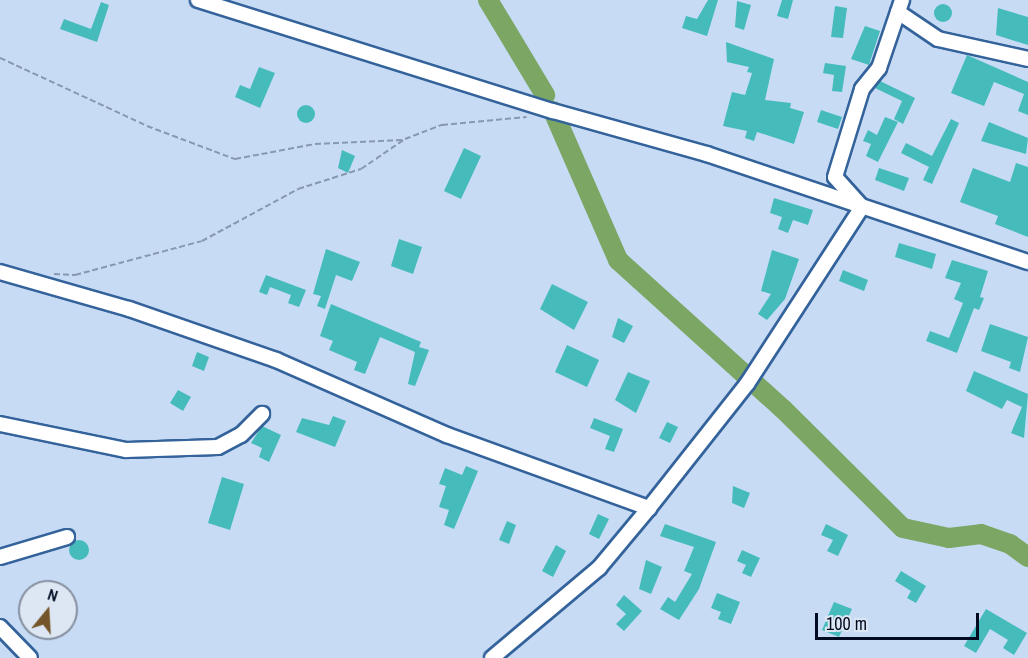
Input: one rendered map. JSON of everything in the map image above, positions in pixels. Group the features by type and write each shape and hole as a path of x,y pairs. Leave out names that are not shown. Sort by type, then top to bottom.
{"street":[{"path":"198,0 707,154 1028,262"},
{"path":"862,207 835,177 862,89 879,68 900,4 938,39 1028,58"},
{"path":"492,658 599,568 650,508 747,384 862,207"},
{"path":"0,272 129,309 276,360 447,435 650,508"},
{"path":"0,424 126,450 218,447 241,435 262,414"},
{"path":"0,557 68,537"},
{"path":"0,627 30,658"}],"path":[{"path":"0,58 147,126 235,159 315,144 405,139"},
{"path":"43,274 75,275 202,241 298,189 361,169 405,139 442,125 533,115"}],"building":[{"path":"708,0 718,0 707,36 682,28 686,16 697,19"},
{"path":"782,0 793,0 788,19 777,16"},
{"path":"737,1 751,5 744,30 735,27"},
{"path":"101,2 109,5 97,42 60,29 64,19 91,29"},
{"path":"939,4 947,4 952,9 950,20 939,22 934,17 934,9"},
{"path":"835,6 847,8 843,38 831,37"},
{"path":"998,8 1028,17 1028,45 996,35"},
{"path":"865,26 880,31 869,65 851,59"},
{"path":"726,42 774,59 765,100 791,103 790,108 804,112 794,144 757,132 754,141 745,138 747,131 723,126 732,92 745,95 752,73 747,72 749,67 727,62"},
{"path":"967,55 1028,82 1028,115 1018,111 1024,94 994,82 984,106 951,93"},
{"path":"825,63 846,66 842,92 832,91 834,75 823,73"},
{"path":"259,67 275,73 260,108 235,97 240,85 250,89"},
{"path":"880,81 915,98 903,124 894,119 902,101 875,88"},
{"path":"306,105 312,108 315,114 312,120 306,123 300,120 297,114 300,108"},
{"path":"821,110 842,117 838,129 817,122"},
{"path":"885,117 898,122 878,162 866,156 871,144 863,141 868,130 877,135"},
{"path":"951,119 959,123 932,184 923,180 929,167 901,153 906,143 932,156"},
{"path":"989,122 1028,138 1026,154 981,141"},
{"path":"464,148 481,156 461,199 444,191"},
{"path":"342,150 355,156 348,173 338,168"},
{"path":"1016,163 1028,167 1028,237 995,224 998,216 960,202 973,168 1010,182"},
{"path":"879,168 909,178 904,191 875,180"},
{"path":"774,198 813,210 808,225 793,220 788,233 778,229 782,217 770,213"},
{"path":"399,239 422,247 413,274 391,266"},
{"path":"899,243 936,254 932,269 895,257"},
{"path":"326,249 360,262 352,281 336,275 325,309 317,306 321,296 313,294"},
{"path":"772,250 799,259 785,299 767,320 758,314 771,294 761,291"},
{"path":"952,260 988,271 980,297 984,298 979,310 974,308 957,353 926,341 930,331 949,338 963,303 954,299 961,283 945,278"},
{"path":"843,270 868,280 864,291 839,281"},
{"path":"266,275 306,290 299,307 288,303 291,295 270,287 267,295 259,292"},
{"path":"552,284 588,302 574,330 540,309"},
{"path":"331,304 421,342 419,347 429,350 415,386 408,384 415,352 380,337 365,374 354,370 357,362 329,350 333,341 320,336"},
{"path":"618,318 633,326 624,343 612,337"},
{"path":"990,324 1028,337 1020,372 1009,368 1011,362 981,351"},
{"path":"567,345 599,360 587,387 555,372"},
{"path":"197,352 209,357 204,371 192,366"},
{"path":"974,371 1028,394 1024,438 1011,433 1022,407 1007,400 1002,409 966,391"},
{"path":"628,372 650,381 636,413 615,400"},
{"path":"178,390 191,397 183,411 170,403"},
{"path":"333,416 346,421 335,447 296,432 302,418 329,425"},
{"path":"594,418 623,429 614,452 605,449 610,436 590,428"},
{"path":"667,422 678,427 670,443 659,438"},
{"path":"262,426 281,435 269,462 259,457 262,448 251,443"},
{"path":"466,466 478,471 454,529 444,525 449,510 439,507 446,486 439,484 445,468 462,475"},
{"path":"222,477 244,484 230,530 208,523"},
{"path":"733,486 750,493 744,508 732,503"},
{"path":"598,514 609,519 599,539 589,534"},
{"path":"507,521 516,525 509,544 499,540"},
{"path":"665,524 716,542 699,589 679,620 660,609 668,597 675,602 692,574 684,571 694,547 660,536"},
{"path":"826,524 848,535 838,556 827,551 833,540 821,535"},
{"path":"79,540 86,543 89,550 86,557 79,560 72,557 69,550 72,543"},
{"path":"556,545 566,551 553,577 542,571"},
{"path":"742,550 760,558 751,577 742,573 746,565 737,561"},
{"path":"646,560 662,567 651,594 639,589"},
{"path":"901,571 926,586 916,603 907,598 911,591 895,581"},
{"path":"717,593 740,602 731,624 718,619 721,612 711,608"},
{"path":"624,595 642,611 624,631 616,624 626,614 616,605"},
{"path":"834,602 852,609 839,637 822,630"},
{"path":"986,609 1027,633 1014,655 1003,648 1008,640 990,629 976,653 964,646"}],"waterway":[{"path":"488,0 545,95"},
{"path":"553,111 618,260 783,409 903,528 949,538 981,534 1010,544 1028,557"}]}
